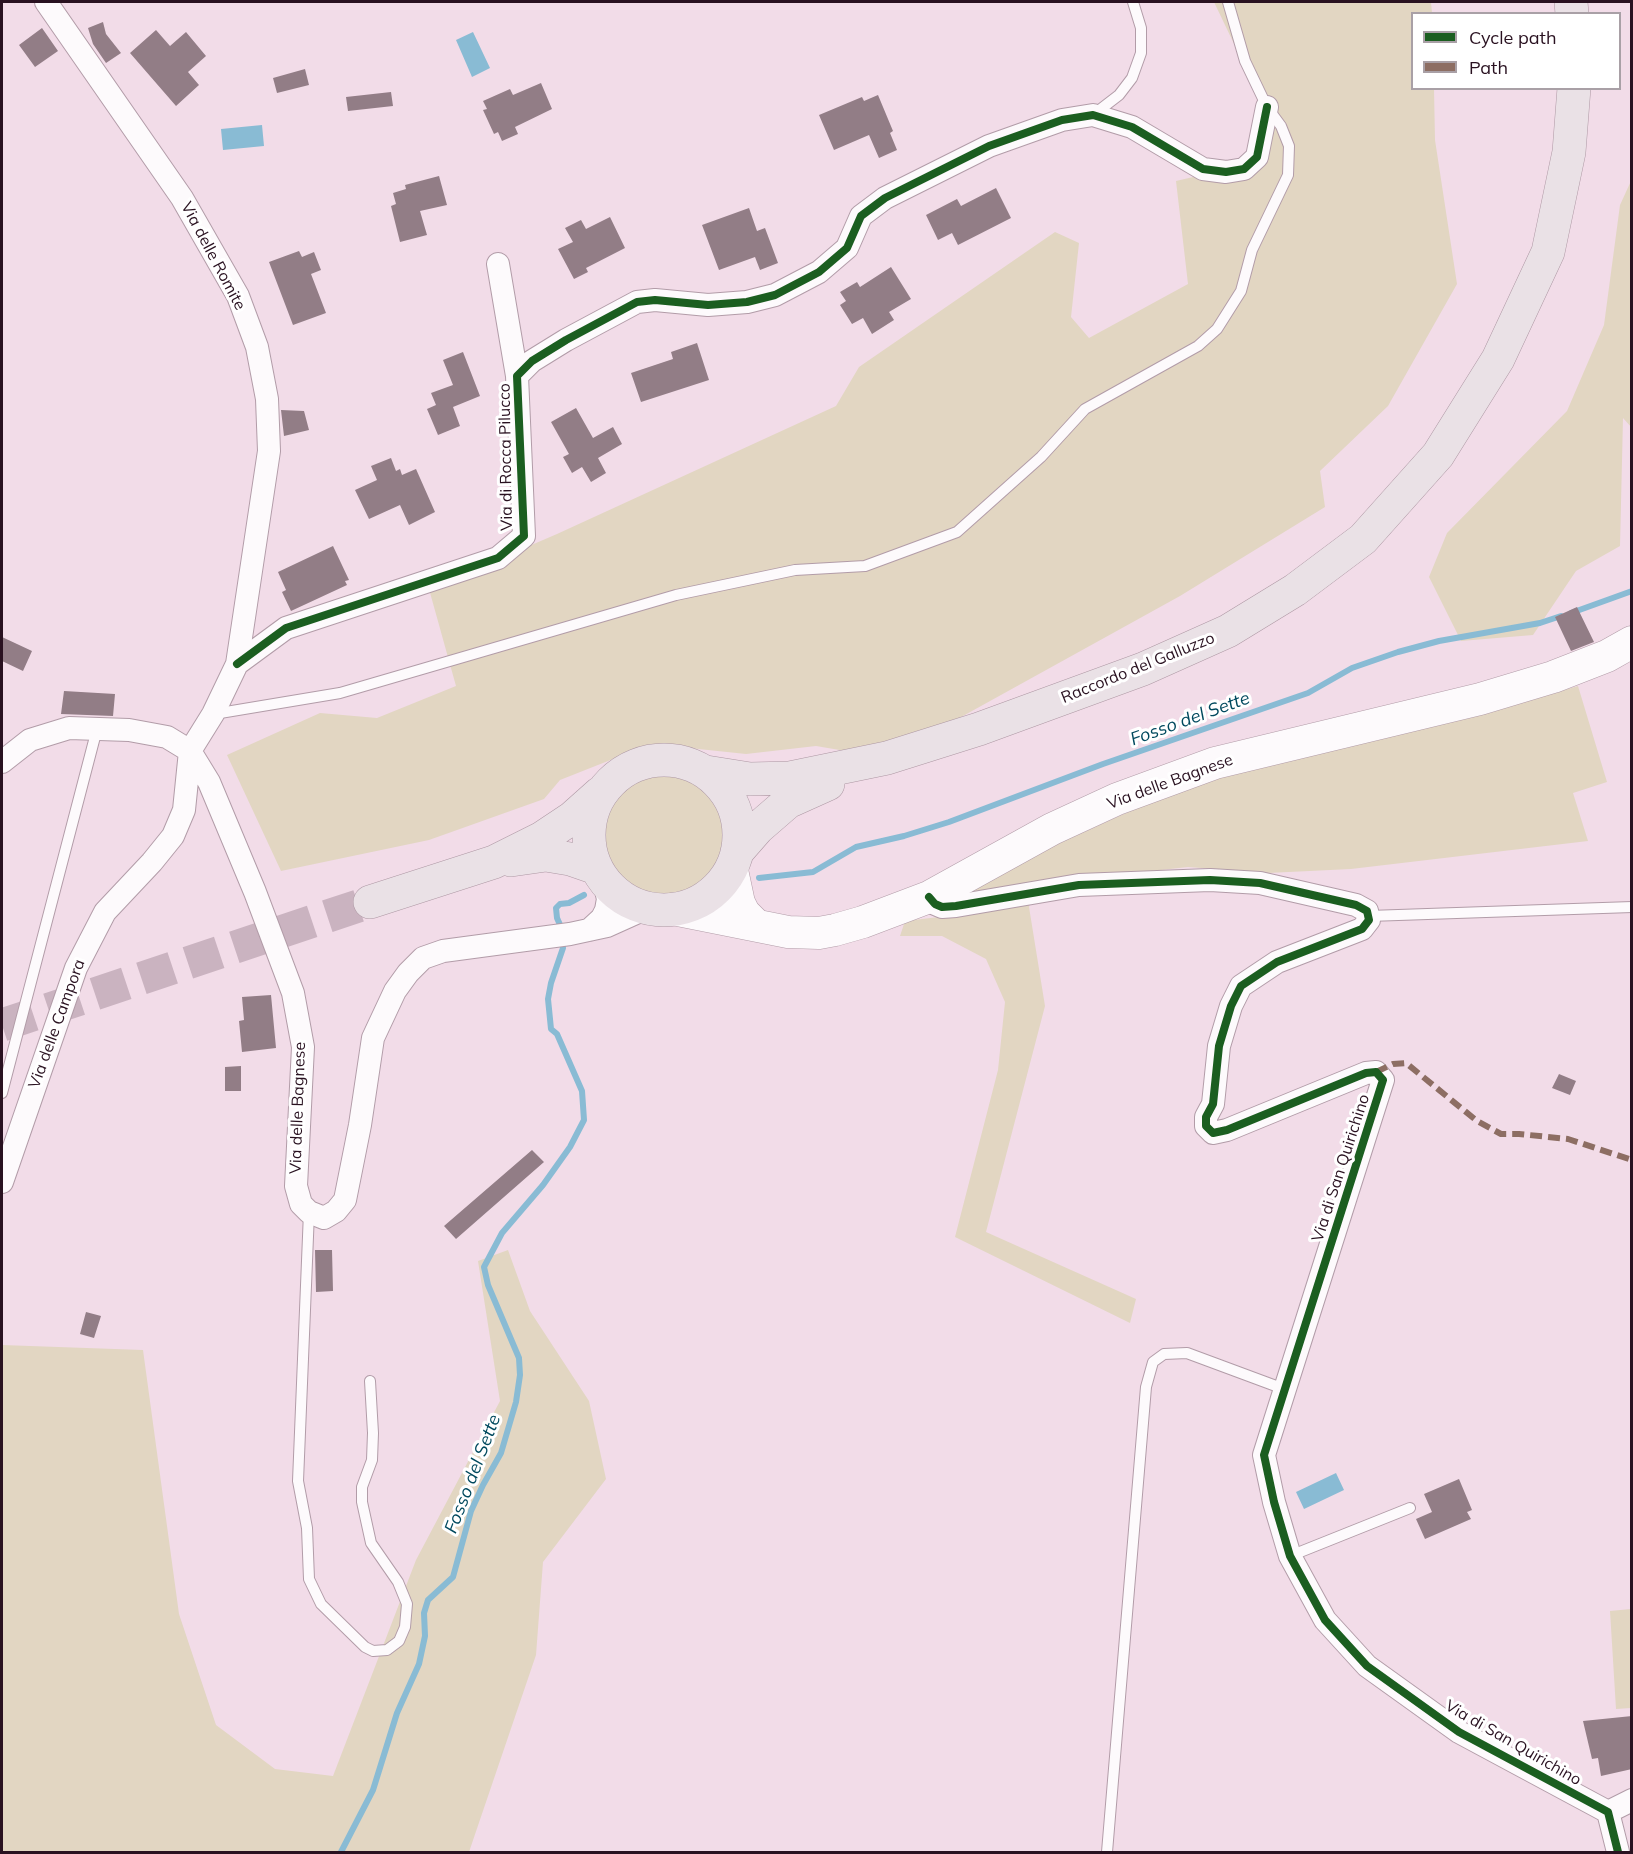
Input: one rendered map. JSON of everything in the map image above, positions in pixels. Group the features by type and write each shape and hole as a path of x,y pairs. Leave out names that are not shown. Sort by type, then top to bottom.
{"main road":[{"name":"Raccordo del Galluzzo","path":"706,772 750,779 790,778 887,758 979,729 1143,669 1228,631 1295,590 1363,539 1438,455 1498,359 1548,252 1569,152 1574,90"},
{"name":"Via delle Bagnese","path":"660,909 789,932 819,933 863,922 929,897 1052,829 1117,799 1215,763 1480,699 1552,677 1607,656 1632,642"},
{"name":"Raccordo del Galluzzo","path":"734,861 758,828 788,802 887,758"},
{"path":"370,902 494,862 542,838 572,818 618,774 634,765 658,759 688,763 706,772 729,796 739,829 734,861 739,903 756,925"},
{"path":"600,875 590,852 588,829 594,806 601,792"},
{"path":"494,862 546,855 570,859 600,875 620,896 660,909 700,900 714,890 734,861"}],"street":[{"name":"Via delle Romite","path":"46,2 182,198 237,296 257,347 267,399 268,451 237,664 213,714 190,751"},
{"name":"Via di Rocca Pilucco","path":"517,376 532,361 566,340 637,302 656,300 708,305 747,302 774,295 819,272 847,248 861,216 885,198 989,146 1062,120 1093,115 1132,127 1203,169 1226,172 1244,169 1257,157 1267,107"},
{"name":"Via di Rocca Pilucco","path":"237,664 286,628 498,558 524,536 517,376 498,264"},
{"name":"Via delle Bagnese","path":"2,762 30,740 69,728 129,730 167,737 190,751 209,782 255,892 293,993 303,1047 296,1186 301,1204 309,1212"},
{"name":"Via delle Campora","path":"2,1182 76,968 105,912 153,862 173,836 184,810 190,751"},
{"path":"580,932 602,918 606,910 608,899 600,875"},
{"path":"929,897 935,904 956,906 1079,885 1210,880 1271,886 1356,905 1367,911 1369,916"},
{"path":"309,1212 324,1218 336,1212 345,1200 360,1125 373,1038 395,991 423,958 443,951 580,932 608,926 660,909"},
{"name":"Via di San Quirichino","path":"1369,916 1369,920 1362,929 1277,962 1241,986 1230,1006 1219,1046 1213,1104 1206,1117 1206,1126 1213,1133 1220,1132 1366,1073 1377,1072 1383,1080 1264,1455 1274,1502 1290,1556 1325,1620 1367,1666 1460,1732 1608,1812"},
{"path":"1618,1852 1608,1812 1632,1800"}],"lane":[{"name":"Via di Rocca Pilucco","path":"1093,115 1119,95 1132,78 1141,53 1141,28 1133,2"},
{"path":"213,714 340,693 676,595 795,570 866,566 957,532 1041,458 1085,409 1188,352 1217,329 1241,291 1252,250 1288,175 1289,146 1281,126 1267,107 1245,61 1228,2"},
{"path":"2,1093 97,729"},
{"path":"1369,916 1632,907"},
{"path":"309,1212 298,1481 307,1528 309,1579 321,1604 365,1647 373,1651 387,1650 399,1641 405,1627 407,1605 398,1582 371,1543 362,1502 362,1487 372,1460 370,1381"},
{"path":"1107,1852 1146,1387 1154,1362 1164,1354 1186,1353 1284,1389"},
{"path":"1290,1556 1410,1508"}],"shaded area":[{"path":"1214,2 1431,2 1432,12 1411,12 1411,90 1434,90 1435,140 1457,284 1388,406 1320,471 1325,507 1180,596 887,758 816,746 746,754 651,744 560,780 544,799 429,840 281,871 227,755 320,713 377,718 456,686 429,589 557,534 836,406 859,367 1055,232 1079,243 1071,317 1089,338 1188,284 1176,181 1262,161 1268,115"},
{"path":"1631,181 1632,428 1623,418 1620,546 1576,571 1533,635 1461,641 1429,577 1447,533 1567,411 1604,325 1620,205"},
{"path":"1578,686 1607,782 1573,793 1588,841 1351,869 1268,873 1188,867 1036,884 1029,907 1045,1006 986,1232 1136,1299 1130,1323 955,1237 998,1070 1005,1002 986,959 942,936 900,936 905,921 939,917 969,883 1173,792 1285,756 1458,720"},
{"path":"663,772 687,777 707,791 721,811 726,835 721,859 707,879 687,893 663,898 639,893 619,879 605,859 600,835 605,811 619,791 639,777"},
{"path":"508,1250 530,1311 589,1401 606,1479 543,1562 536,1655 469,1852 2,1852 2,1345 143,1350 179,1614 216,1725 275,1769 333,1776 416,1560 500,1401 478,1261"},
{"path":"1631,1609 1631,1708 1616,1709 1610,1611"}],"water":[{"path":"473,32 490,68 472,77 456,40"},
{"path":"262,125 264,146 223,150 221,129"},
{"path":"1336,1473 1344,1490 1304,1509 1296,1492"}],"building":[{"path":"103,22 106,34 121,53 106,63 93,44 88,28"},
{"path":"42,28 58,51 35,67 19,45"},
{"path":"156,30 170,46 186,32 206,56 188,72 199,85 176,106 130,53"},
{"path":"305,69 309,85 277,93 273,78"},
{"path":"541,83 552,109 515,127 518,134 502,141 498,132 494,134 483,110 487,109 483,101 510,89 513,95"},
{"path":"391,92 393,106 348,111 346,97"},
{"path":"878,95 893,131 890,133 897,150 879,158 869,135 834,150 819,115 862,97 864,101"},
{"path":"439,176 447,205 420,211 427,235 400,242 391,206 396,204 393,193 406,189 405,185"},
{"path":"996,188 1011,218 958,245 952,233 938,240 926,215 957,199 961,206"},
{"path":"749,208 757,231 765,228 778,263 760,270 755,257 719,270 702,225"},
{"path":"610,217 625,248 586,268 588,272 574,279 558,249 573,242 565,228 581,220 586,229"},
{"path":"299,251 302,257 314,252 321,270 311,274 326,313 293,325 269,262"},
{"path":"891,267 911,299 889,312 894,320 872,334 863,318 852,324 840,305 846,301 840,292 857,282 860,287"},
{"path":"697,343 709,380 641,402 631,373 673,359 671,352"},
{"path":"463,352 480,396 453,407 460,426 438,435 427,409 436,405 431,393 453,385 443,360"},
{"path":"576,408 593,438 613,427 622,444 598,458 606,473 591,482 582,467 572,473 563,457 569,454 551,422"},
{"path":"281,410 304,411 309,430 284,436"},
{"path":"391,458 396,471 400,469 402,475 416,469 435,512 409,525 400,505 369,519 355,490 377,480 371,466"},
{"path":"333,546 349,580 345,581 347,585 291,611 282,592 286,590 278,572"},
{"path":"1577,607 1594,642 1571,651 1555,617"},
{"path":"2,637 32,651 23,671 2,661"},
{"path":"64,691 115,694 113,716 61,714"},
{"path":"271,995 276,1048 242,1052 239,1021 244,1020 242,997"},
{"path":"241,1066 241,1091 225,1091 225,1067"},
{"path":"1559,1074 1576,1081 1570,1095 1552,1088"},
{"path":"532,1150 544,1162 456,1239 444,1226"},
{"path":"315,1250 332,1250 333,1291 316,1292"},
{"path":"86,1312 101,1316 94,1338 80,1334"},
{"path":"1459,1479 1472,1510 1467,1512 1471,1519 1425,1539 1416,1519 1432,1512 1424,1494"},
{"path":"1632,1716 1632,1769 1601,1776 1598,1758 1592,1759 1583,1721"}],"waterway":[{"name":"Fosso del Sette","path":"1571,613 1632,591"},
{"name":"Fosso del Sette","path":"759,878 813,872 856,847 904,836 949,822 1103,764 1308,693 1352,668 1398,652 1439,641 1540,623 1561,616"},
{"name":"Fosso del Sette","path":"341,1852 373,1790 397,1713 419,1664 425,1636 424,1613 428,1600 453,1577 471,1511 501,1453 516,1402 520,1375 519,1358 488,1285 484,1267 502,1233 543,1185 570,1147 584,1120 582,1091 557,1034 551,1029 548,999 563,948 556,908 560,904 569,903 584,895"}],"tunnel":[{"path":"2,1025 370,902"}],"marked path":[{"path":"1376,1072 1393,1064 1406,1063 1477,1121 1501,1134 1568,1139 1632,1160"}],"cycle path":[{"path":"237,664 286,628 498,558 524,536 517,376 532,361 566,340 637,302 655,300 708,305 747,302 775,295 819,272 847,248 861,216 885,198 989,146 1062,120 1093,115 1132,127 1203,169 1226,172 1244,169 1257,157 1267,107"},
{"path":"929,897 935,904 942,907 1079,885 1210,880 1260,883 1356,905 1367,911 1369,920 1362,929 1277,962 1241,986 1231,1006 1219,1046 1213,1104 1206,1117 1206,1126 1213,1133 1227,1130 1366,1073 1376,1072 1383,1080 1264,1455 1274,1502 1290,1556 1325,1620 1367,1666 1459,1732 1608,1812 1618,1852"}]}
